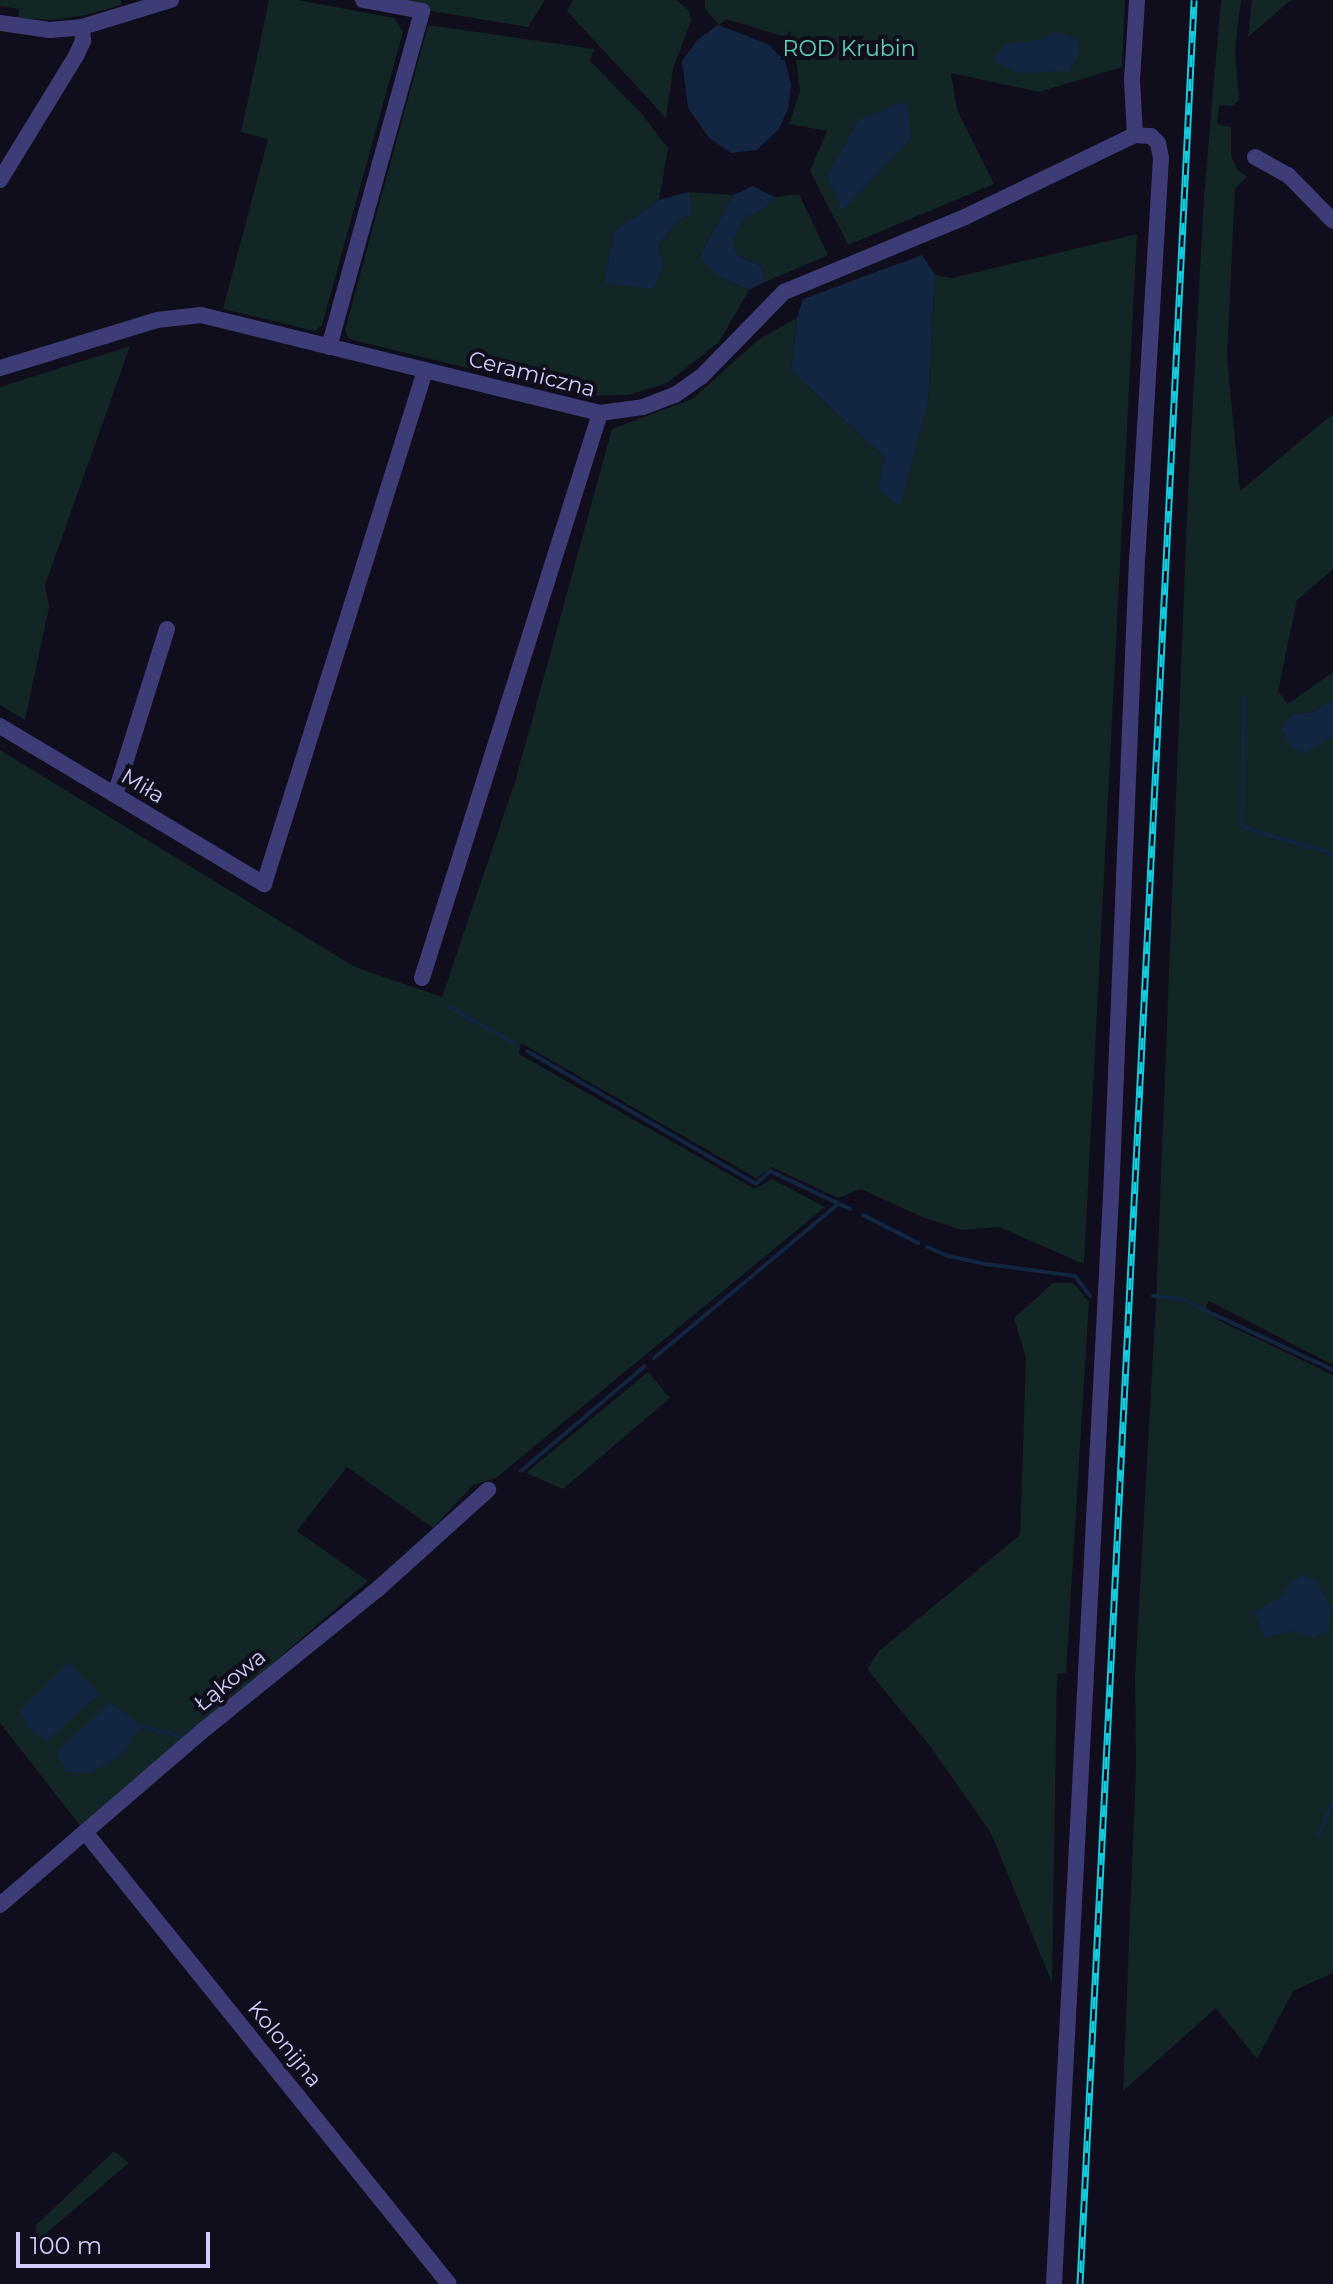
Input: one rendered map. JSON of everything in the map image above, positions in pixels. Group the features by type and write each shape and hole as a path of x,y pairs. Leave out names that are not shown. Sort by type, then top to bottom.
{"street":[{"path":"0,23 50,30 82,27 171,0"},
{"path":"329,347 422,11 363,0"},
{"path":"1054,2284 1112,1180 1137,558 1161,158 1154,138 1135,135 1132,80 1137,0"},
{"path":"2,173 76,56 83,41 82,27"},
{"name":"Ceramiczna","path":"0,368 157,320 201,315 600,413 643,407 675,395 702,376 784,292 976,212 1135,135"},
{"path":"1255,157 1288,175 1333,221"},
{"name":"Miła","path":"0,726 264,884 425,371"},
{"path":"422,978 600,413"},
{"path":"115,795 167,629"},
{"name":"Łąkowa","path":"0,1905 206,1728 389,1579 488,1490"},
{"name":"Kolonijna","path":"85,1832 449,2284"}],"green space":[{"path":"0,0 121,0 121,5 86,15 51,20 18,18 19,9 0,6"},
{"path":"269,0 298,0 394,18 403,32 322,325 315,331 223,309 268,139 241,132"},
{"path":"363,0 545,0 528,27"},
{"path":"573,0 677,0 689,11 691,20 673,69 666,118 567,11"},
{"name":"ROD Krubin","path":"705,0 1125,0 1122,67 1039,92 951,73 957,110 994,184 848,245 810,171 827,131 789,124 800,91 795,50 782,36 726,19 719,25 705,9"},
{"path":"1221,0 1241,0 1235,50 1239,100 1232,106 1219,105 1217,124 1231,127 1231,156 1238,170 1247,177 1235,188 1227,357 1240,491 1333,414 1333,569 1297,600 1278,691 1288,704 1333,672 1333,699 1314,712 1292,714 1327,739 1333,736 1333,1365 1209,1301 1206,1306 1218,1320 1333,1375 1333,1973 1293,1991 1257,2059 1216,2008 1123,2091 1136,1767 1135,1675 1156,1302 1188,491 1204,196"},
{"path":"1252,0 1291,0 1248,37"},
{"path":"428,25 594,49 590,61 641,113 668,148 659,200 614,231 604,283 663,266 659,244 676,222 693,214 689,192 733,195 699,257 720,278 749,290 719,342 667,383 629,395 581,396 349,339 345,330"},
{"path":"799,194 828,255 765,282 761,266 737,255 733,242 743,219 761,210 774,197"},
{"path":"1137,234 1084,1264 999,1227 961,1230 922,1217 861,1189 838,1198 772,1167 756,1178 521,1043 519,1054 755,1189 772,1179 825,1207 496,1478 473,1485 433,1528 347,1467 297,1531 368,1581 82,1828 0,1723 0,750 355,967 442,997 515,782 612,429 692,399 758,340 797,318 791,371 884,457 878,491 928,402 935,275 952,278"},
{"path":"130,346 45,585 49,607 25,720 0,705 0,387"},
{"path":"1053,1283 1073,1283 1089,1302 1066,1673 1057,1674 1052,1983 991,1833 930,1746 867,1669 879,1651 1020,1535 1026,1358 1014,1318"},
{"path":"648,1372 670,1398 563,1489 526,1473"},
{"path":"114,2151 129,2163 38,2240 35,2226"}],"water":[{"path":"718,25 768,44 785,61 791,85 788,109 779,129 757,150 731,153 709,138 688,108 682,61 698,39"},
{"path":"1058,32 1077,40 1080,54 1069,71 1015,73 992,59 1006,44 1037,40"},
{"path":"907,101 911,138 842,211 827,176 859,119"},
{"path":"753,186 774,197 761,210 743,219 733,242 737,255 761,266 765,282 749,290 720,278 699,257 733,195"},
{"path":"689,192 693,214 676,222 659,244 663,266 653,289 604,283 614,231 659,200"},
{"path":"922,255 935,275 928,402 900,506 878,491 884,457 791,371 797,318 803,299"},
{"path":"1333,699 1333,736 1304,754 1290,746 1281,728 1292,714 1314,712"},
{"path":"1303,1574 1317,1581 1330,1606 1329,1630 1314,1638 1293,1631 1264,1638 1254,1612 1281,1597 1291,1582"},
{"path":"69,1662 99,1694 47,1741 30,1730 19,1711"},
{"path":"110,1702 141,1726 120,1757 90,1773 66,1772 56,1752"}],"waterway":[{"path":"1244,697 1242,827 1333,854"},
{"path":"448,1007 514,1043"},
{"path":"527,1051 756,1184 770,1171 850,1209"},
{"path":"654,1358 838,1204"},
{"path":"863,1215 918,1243"},
{"path":"927,1247 948,1256 986,1264 1075,1276 1090,1296"},
{"path":"1153,1296 1181,1299 1333,1370"},
{"path":"521,1471 645,1366"},
{"path":"141,1726 186,1738"},
{"path":"1318,1836 1333,1802"}],"railway":[{"path":"1080,2284 1194,0"}]}
